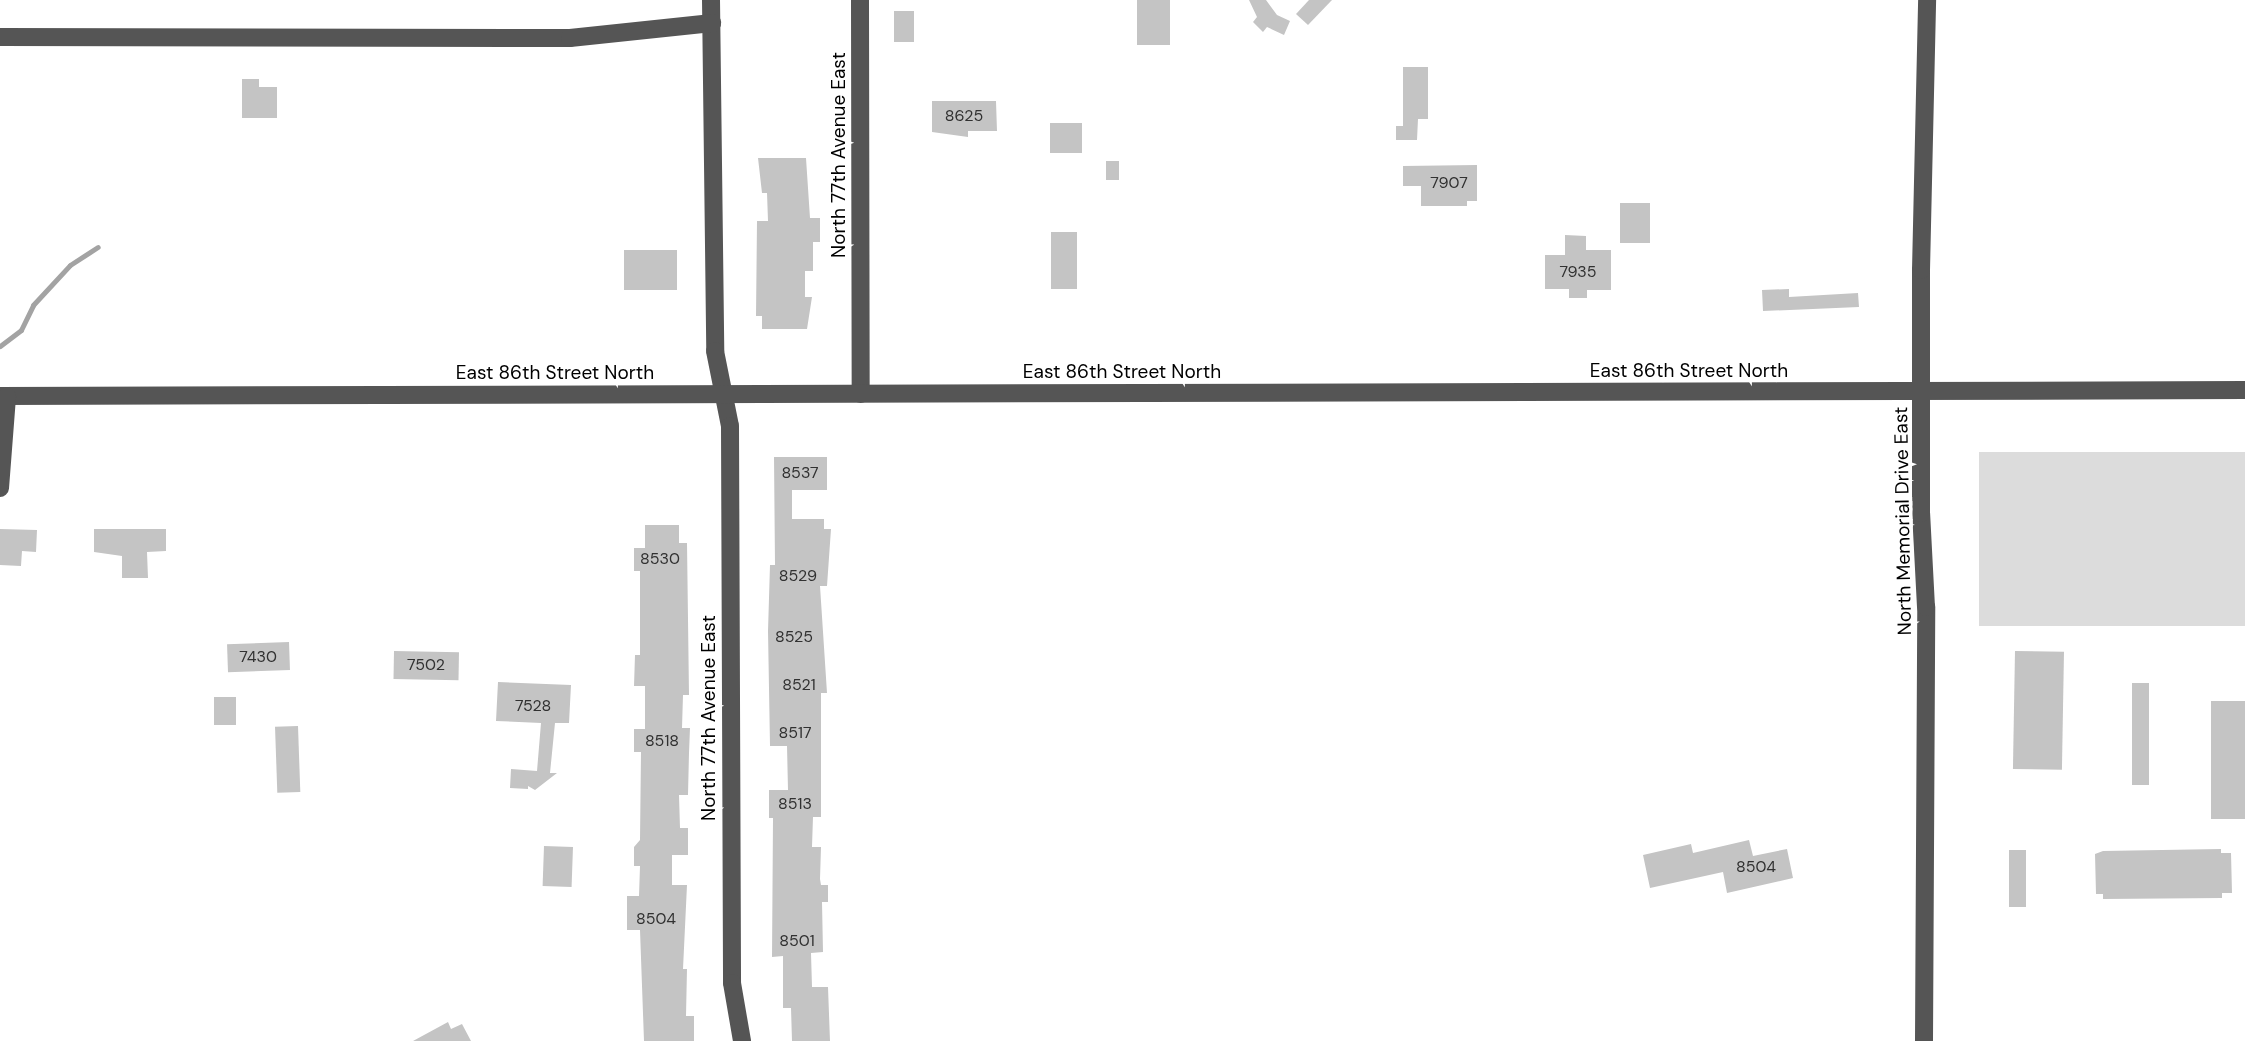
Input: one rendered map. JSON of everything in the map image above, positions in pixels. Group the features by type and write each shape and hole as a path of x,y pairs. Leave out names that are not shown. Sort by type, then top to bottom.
{"street":[{"name":"North 77th Avenue East","path":"711,0 715,351 730,426 731,971 742,1041"},
{"name":"North 77th Avenue East","path":"860,0 861,394"},
{"name":"North Memorial Drive East","path":"1924,1041 1926,607 1921,390 1927,0"},
{"path":"0,37 570,38 712,23"},
{"name":"East 86th Street North","path":"4,396 2245,390"},
{"path":"0,488 4,396"}],"shaded area":[{"path":"1979,452 2245,452 2245,626 1979,626"}],"building":[{"path":"1137,0 1170,0 1170,45 1137,45"},
{"path":"1249,0 1266,0 1277,15 1290,21 1284,35 1267,27 1263,32 1253,22 1257,17"},
{"path":"1309,0 1332,0 1308,25 1296,14"},
{"path":"894,11 914,11 914,42 894,42"},
{"path":"1403,67 1428,67 1428,119 1418,119 1417,140 1396,140 1396,126 1403,126"},
{"path":"242,79 259,79 259,87 277,87 277,118 242,118"},
{"path":"932,101 996,101 997,131 968,131 968,137 932,132"},
{"path":"1050,123 1082,123 1082,153 1050,153"},
{"path":"758,158 806,158 810,218 820,218 820,242 813,242 813,271 805,271 805,297 812,297 807,329 762,329 762,316 756,316 757,221 768,221 767,193 762,193"},
{"path":"1106,161 1119,161 1119,180 1106,180"},
{"path":"1477,165 1477,201 1467,201 1467,206 1421,206 1421,186 1403,186 1403,166"},
{"path":"1620,203 1650,203 1650,243 1620,243"},
{"path":"1051,232 1077,232 1077,289 1051,289"},
{"path":"1565,235 1586,236 1586,250 1611,250 1611,290 1587,290 1587,298 1569,298 1569,289 1545,289 1545,255 1565,255"},
{"path":"624,250 677,250 677,290 624,290"},
{"path":"1789,289 1789,297 1858,293 1859,307 1763,311 1762,290"},
{"path":"774,457 827,457 827,490 792,490 792,519 824,519 824,529 831,529 827,586 820,586 827,693 821,693 821,817 813,817 812,847 821,847 820,879 821,885 828,885 828,902 822,902 823,952 811,953 812,987 828,987 830,1041 792,1041 791,1008 783,1008 783,956 772,957 773,818 769,818 769,790 788,790 787,746 770,746 768,631 770,565 775,565"},
{"path":"645,525 679,525 679,543 687,543 689,695 683,695 682,728 690,728 688,795 679,795 680,828 688,828 688,855 672,855 672,885 687,885 683,969 687,969 686,1016 694,1016 694,1041 644,1041 640,930 627,930 627,896 639,896 640,866 634,866 634,847 640,840 641,752 634,752 634,729 645,729 645,686 634,686 635,655 640,655 640,571 634,571 634,548 645,548"},
{"path":"0,529 37,530 36,552 22,551 21,566 0,565"},
{"path":"94,529 166,529 166,551 147,552 148,578 122,578 122,556 94,552"},
{"path":"289,642 290,670 228,672 227,644"},
{"path":"394,651 459,652 459,680 394,679"},
{"path":"2015,651 2064,652 2062,770 2013,769"},
{"path":"498,682 571,685 569,723 555,723 550,773 557,773 535,790 528,786 528,789 510,788 511,769 537,771 541,723 496,721"},
{"path":"2132,683 2149,683 2149,785 2132,785"},
{"path":"214,697 236,697 236,725 214,725"},
{"path":"2211,701 2245,701 2245,819 2211,819"},
{"path":"298,726 300,792 277,793 275,727"},
{"path":"1749,840 1753,856 1787,849 1793,878 1727,893 1723,872 1650,888 1643,855 1691,844 1693,853"},
{"path":"544,846 573,847 572,887 543,886"},
{"path":"2221,849 2221,853 2231,853 2232,893 2222,893 2222,898 2103,899 2103,894 2096,894 2095,854 2103,851"},
{"path":"2009,850 2026,850 2026,907 2009,907"},
{"path":"448,1022 451,1029 462,1024 471,1041 413,1041"}],"waterway":[{"path":"0,346 21,330 33,305 70,265 98,247"}]}
